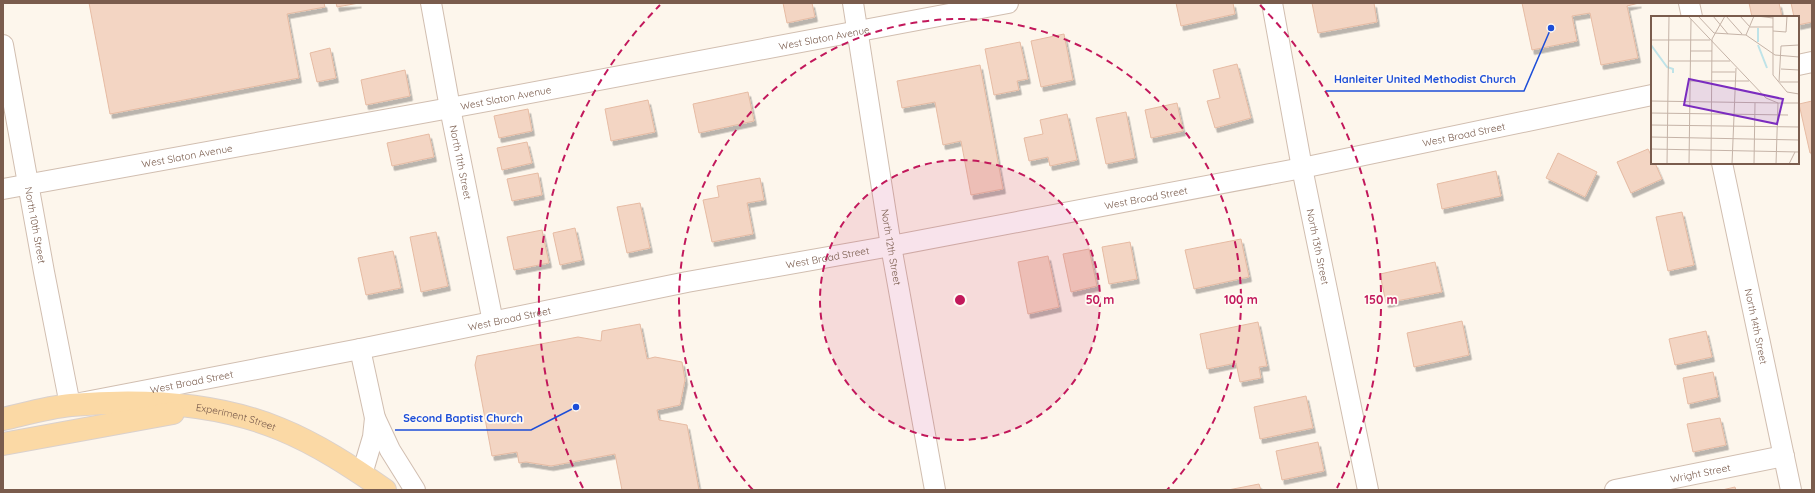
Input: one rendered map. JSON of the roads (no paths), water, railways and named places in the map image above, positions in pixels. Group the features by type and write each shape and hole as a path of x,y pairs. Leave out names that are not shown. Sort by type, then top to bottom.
{"main road":[{"name":"Experiment Street","path":"70,405 142,402 199,408 234,414 281,429 312,444 362,474 385,490"},
{"name":"West Broad Street","path":"3,419 70,405"},
{"path":"3,444 199,408"}],"street":[{"name":"North 11th Street","path":"431,3 450,108 493,322"},
{"name":"North 12th Street","path":"853,3 859,32 891,246 935,490"},
{"name":"West Slaton Avenue","path":"3,189 450,108 1008,3"},
{"name":"North 13th Street","path":"1272,3 1302,168 1368,490"},
{"path":"1689,3 1692,16"},
{"name":"North 10th Street","path":"3,45 70,405"},
{"path":"1799,65 1812,62"},
{"name":"West Broad Street","path":"70,405 360,349 687,282 891,246 1302,168 1651,95"},
{"name":"North 14th Street","path":"1722,164 1791,490"},
{"path":"360,349 374,418 373,437 362,474"},
{"path":"374,418 390,450 416,490"},
{"name":"Wright Street","path":"1616,490 1784,456"}],"place":[{"name":"Hanleiter United Methodist Church","path":"1551,28"},
{"name":"Second Baptist Church","path":"576,407"}]}
